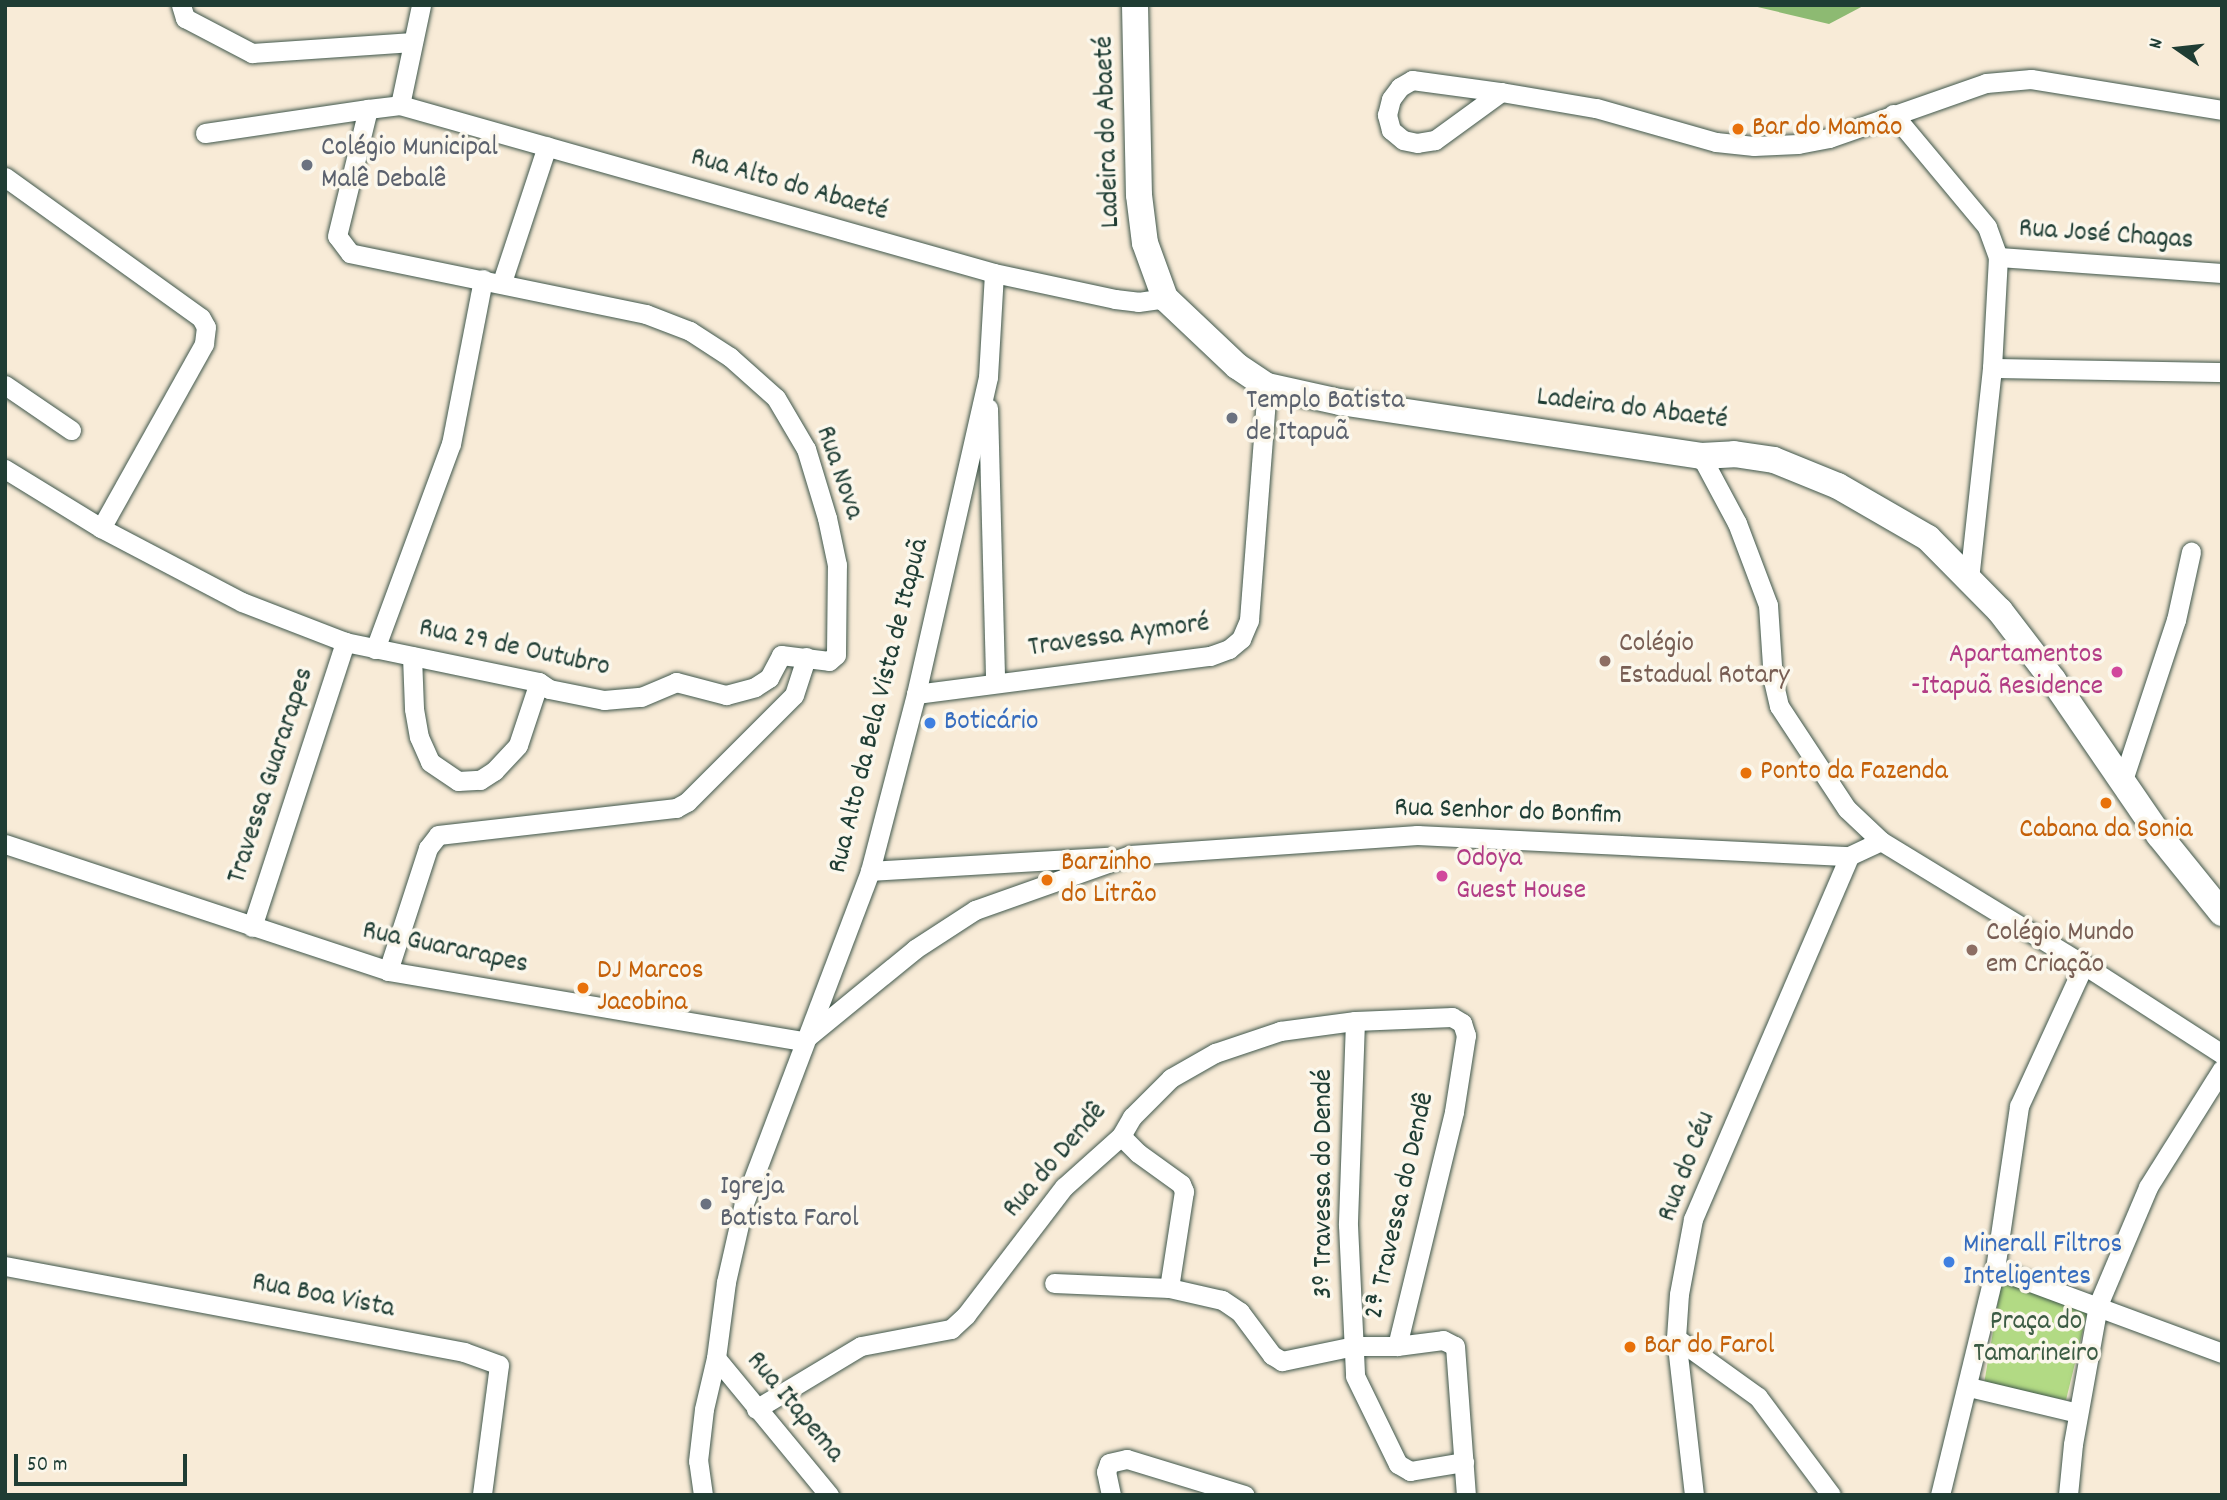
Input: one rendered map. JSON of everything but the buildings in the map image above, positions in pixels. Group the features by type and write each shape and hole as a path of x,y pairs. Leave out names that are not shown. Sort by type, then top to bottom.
{"street":[{"path":"181,5 185,18 252,53 413,42"},
{"path":"205,133 401,104 421,5"},
{"name":"Ladeira do Abaeté","path":"1130,9 1139,195 1145,243 1165,298 1210,343 1267,386 1398,412 1701,456 1734,454 1774,460 1838,486 1928,538 2008,621 2123,780 2159,835 2222,913"},
{"path":"1501,92 1435,140 1417,144 1403,140 1391,131 1387,115 1391,99 1400,87 1412,80 1501,92 1596,107 1716,142 1754,146 1798,144 1829,138 1986,83 2031,79 2222,110"},
{"name":"Rua Alto do Abaeté","path":"401,104 994,274 1115,299 1138,302 1165,298"},
{"name":"Rua Nova","path":"368,109 337,236 342,246 350,253 646,314 690,331 730,357 775,398 806,449 837,565 838,642 836,655 829,661"},
{"name":"Rua José Chagas","path":"1893,114 1987,227 1998,257 2222,273"},
{"path":"492,281 547,146"},
{"path":"5,177 201,318 206,327 204,344 101,528"},
{"path":"1969,580 1992,368 1998,257"},
{"name":"Rua Alto da Bela Vista de Itapuã","path":"994,274 988,377 995,683"},
{"name":"Rua 29 de Outubro","path":"374,649 451,444 492,281"},
{"path":"1992,368 2222,372"},
{"name":"Rua Alto da Bela Vista de Itapuã","path":"703,1495 698,1461 704,1409 716,1358 726,1282 744,1203 803,1041 870,871 916,694 988,377"},
{"path":"5,385 71,430"},
{"name":"Travessa Aymoré","path":"916,694 1210,656 1229,649 1241,639 1249,620 1267,386"},
{"path":"1701,456 1737,523 1765,596 1772,627 1773,680 1779,706 1847,809 1881,841 2084,965 2222,1054"},
{"name":"Rua 29 de Outubro","path":"5,469 101,528 242,602 345,642 539,682 549,690 604,700 641,697 676,682 726,695 747,690 769,678 781,655 829,661"},
{"path":"2123,780 2176,620 2191,552"},
{"name":"Travessa Guararapes","path":"252,927 345,642"},
{"path":"412,656 414,709 419,737 430,762 458,781 470,783 480,780 495,771 518,745 539,682"},
{"path":"388,971 433,839 438,835 676,808 687,802 794,695 806,657"},
{"name":"Rua Senhor do Bonfim","path":"870,871 1418,835 1849,856 1881,841"},
{"name":"Rua Guararapes","path":"5,844 388,971 803,1041"},
{"name":"Rua Senhor do Bonfim","path":"803,1041 915,948 975,911 1130,855"},
{"name":"Rua do Céu","path":"1694,1495 1676,1338 1679,1294 1693,1219 1849,856"},
{"path":"1940,1495 1969,1387 1995,1269 2019,1106 2084,965"},
{"name":"2ª Travessa do Dendê","path":"1169,1288 1222,1300 1240,1312 1272,1355 1288,1362 1354,1346 1397,1346 1454,1112 1466,1035 1462,1023 1452,1017 1433,1018"},
{"name":"Rua do Dendê","path":"755,1409 861,1346 951,1329 966,1315 1064,1187 1121,1136 1132,1117 1171,1078 1215,1053 1280,1031 1355,1021 1433,1018"},
{"name":"3º Travessa do Dendé","path":"1355,1021 1348,1225 1355,1376 1398,1464 1409,1471 1464,1462"},
{"path":"2068,1495 2078,1413 2098,1305 2148,1187 2222,1069"},
{"path":"1054,1283 1169,1288 1184,1191 1181,1184 1138,1153 1121,1136"},
{"name":"Rua Boa Vista","path":"5,1266 464,1352 499,1365 482,1495"},
{"path":"1995,1269 2222,1353"},
{"path":"1676,1338 1758,1397 1831,1495"},
{"path":"1397,1346 1443,1340 1455,1346 1466,1495"},
{"name":"Rua Itapema","path":"716,1358 755,1409 829,1495"},
{"path":"1969,1387 2078,1413"},
{"path":"1111,1495 1106,1472 1109,1463 1128,1459 1245,1495"}],"green space":[{"path":"1749,5 1865,5 1829,24"},
{"name":"Praça do Tamarineiro","path":"2002,1279 2088,1310 2066,1400 1984,1384"}],"place":[{"name":"Bar do Mamão","path":"1738,129"},
{"name":"Colégio Municipal Malê Debalê","path":"307,165"},
{"name":"Templo Batista de Itapuã","path":"1232,418"},
{"name":"Colégio Estadual Rotary","path":"1605,661"},
{"name":"Apartamentos -Itapuã Residence","path":"2117,672"},
{"name":"Boticário","path":"930,723"},
{"name":"Ponto da Fazenda","path":"1746,773"},
{"name":"Cabana da Sonia","path":"2106,803"},
{"name":"Odoya Guest House","path":"1442,876"},
{"name":"Barzinho do Litrão","path":"1047,880"},
{"name":"Colégio Mundo em Criação","path":"1972,950"},
{"name":"DJ Marcos Jacobina","path":"583,988"},
{"name":"Igreja Batista Farol","path":"706,1204"},
{"name":"Minerall Filtros Inteligentes","path":"1949,1262"},
{"name":"Bar do Farol","path":"1630,1347"}]}
